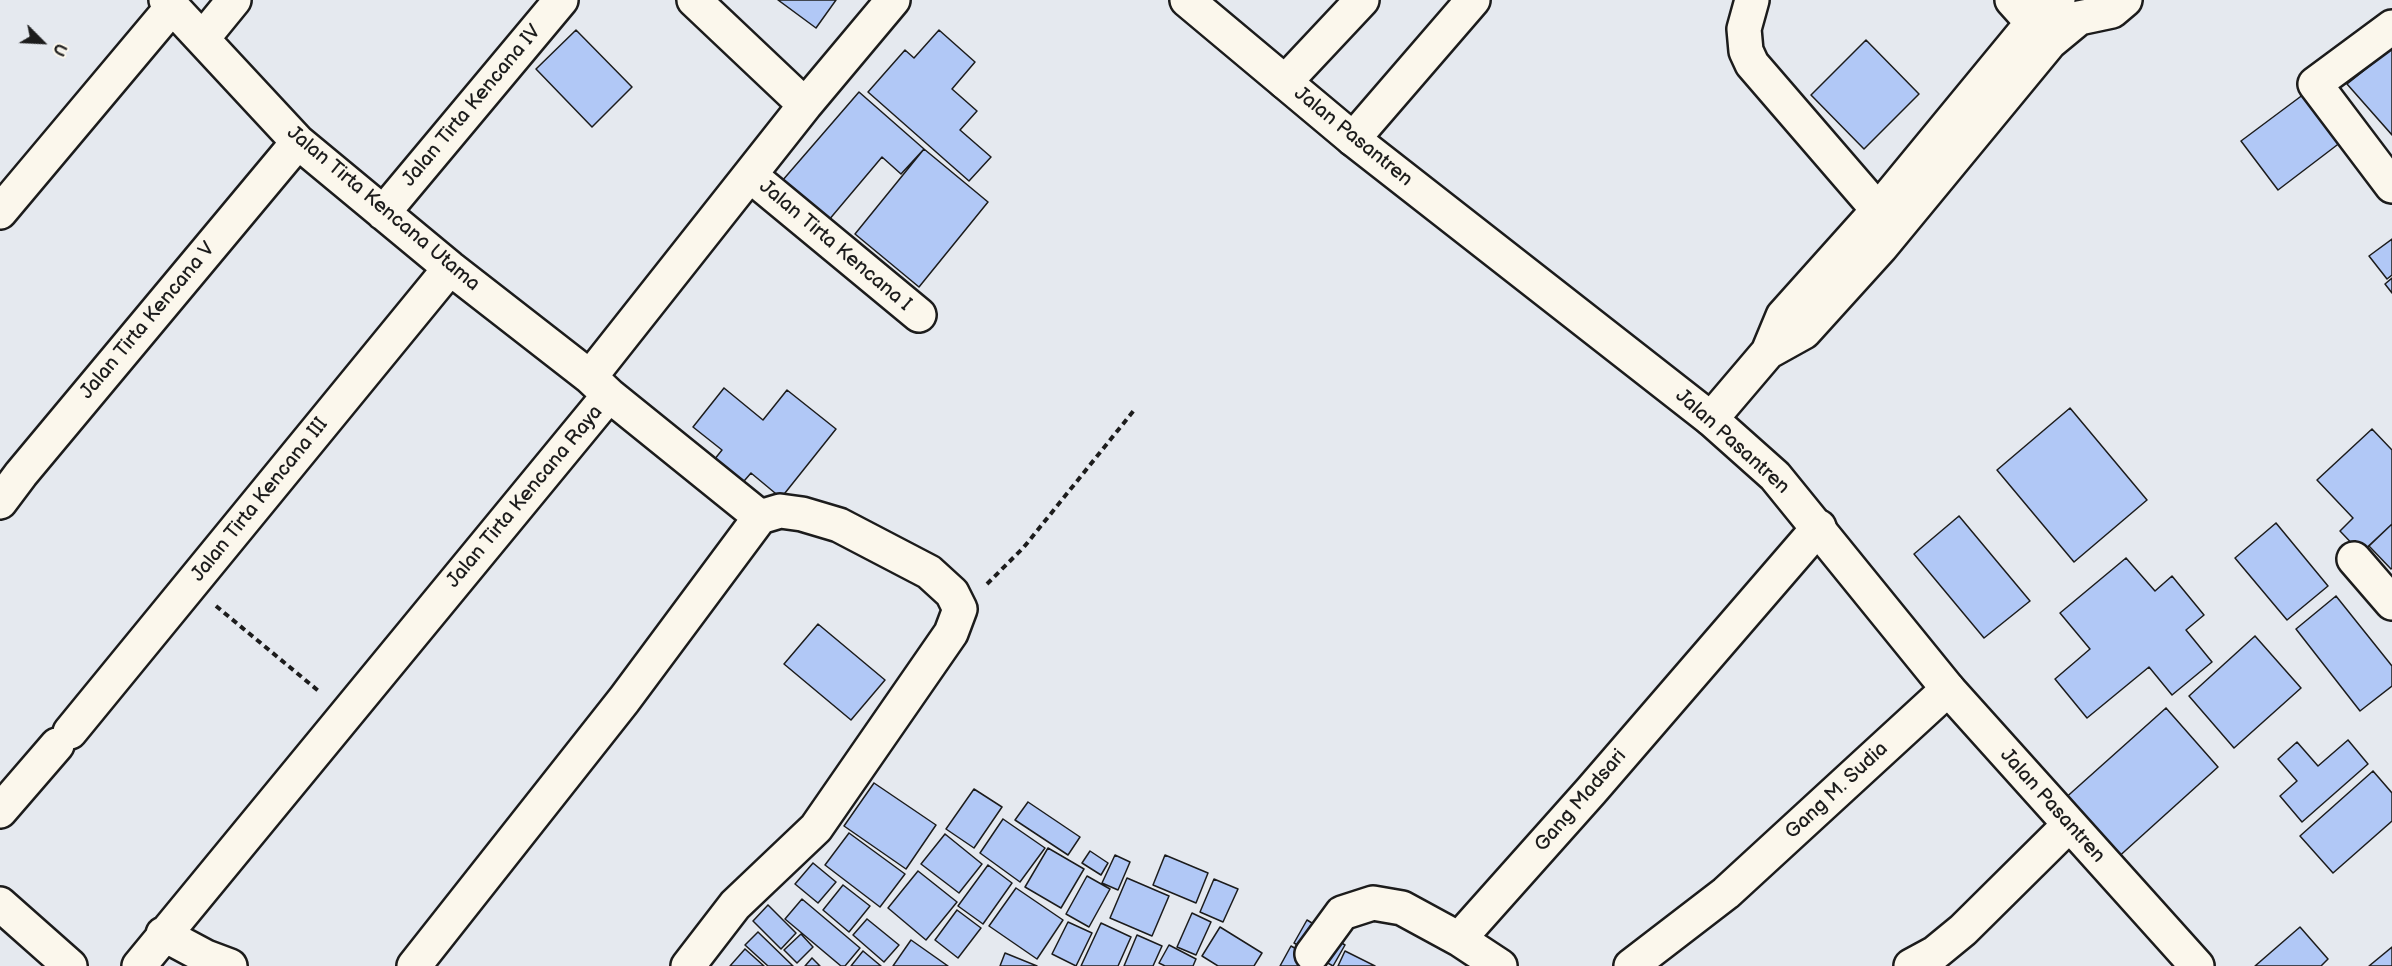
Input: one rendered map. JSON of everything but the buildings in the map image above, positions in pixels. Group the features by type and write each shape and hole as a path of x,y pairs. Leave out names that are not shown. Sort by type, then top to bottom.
{"street":[{"path":"203,38 234,0"},
{"name":"Jalan Tirta Kencana IV","path":"383,213 561,0"},
{"path":"694,0 805,105"},
{"name":"Jalan Tirta Kencana Raya","path":"140,966 163,934 346,713 600,386 805,105 893,0"},
{"name":"Jalan Pasantren","path":"1187,0 1353,139 1711,419 1775,476 1948,689 2075,831 2183,961"},
{"path":"1285,82 1362,0"},
{"path":"1353,139 1473,0"},
{"path":"1752,0 1744,29 1746,51 1752,64 1874,228"},
{"path":"1711,419 1768,352 1783,316 1874,228 2031,22 2058,0"},
{"path":"2031,22 2079,18 2112,11 2125,0"},
{"path":"0,212 169,3"},
{"name":"Jalan Tirta Kencana Utama","path":"169,3 298,142 450,268 600,386 760,517"},
{"path":"2392,27 2315,84 2392,186"},
{"name":"Jalan Tirta Kencana V","path":"0,502 10,466 298,142"},
{"name":"Jalan Tirta Kencana I","path":"751,176 919,315"},
{"name":"Jalan Tirta Kencana III","path":"0,811 64,739 450,268"},
{"path":"414,966 624,700 760,517 780,511 839,525 928,572 952,593 960,609 951,633 816,828 735,904 688,966"},
{"name":"Gang Madsari","path":"1459,939 1819,528"},
{"path":"2354,559 2392,603"},
{"name":"Gang M. Sudia","path":"1631,966 1726,893 1948,689"},
{"path":"1911,966 1935,953 1963,930 2075,831"},
{"path":"1946,966 2075,831"},
{"path":"1312,954 1342,913 1373,903 1402,908 1459,939 1500,966"},
{"path":"0,904 70,966"},
{"path":"163,934 214,963"}],"path":[{"path":"960,609 1024,548 1136,409"},
{"path":"190,585 346,713"}]}
